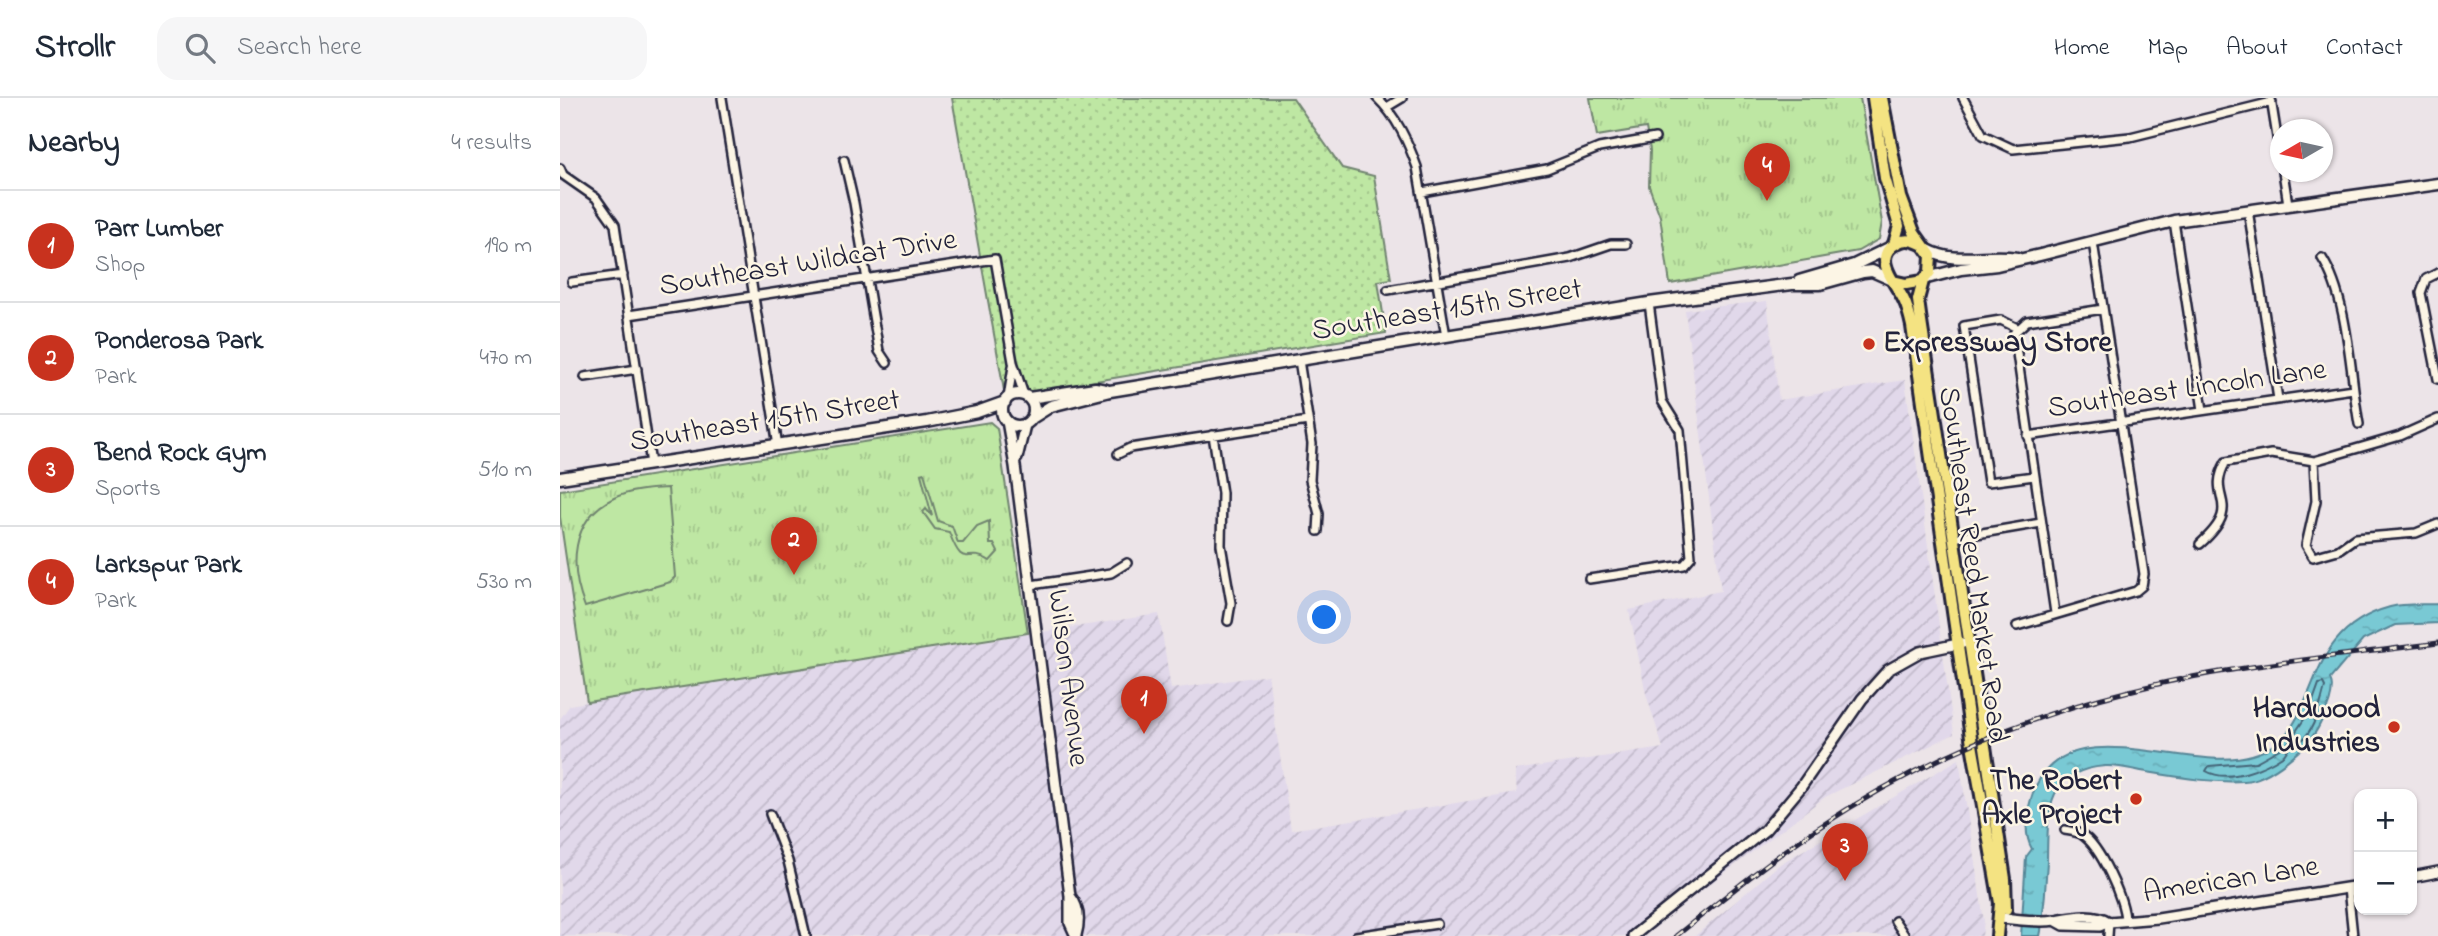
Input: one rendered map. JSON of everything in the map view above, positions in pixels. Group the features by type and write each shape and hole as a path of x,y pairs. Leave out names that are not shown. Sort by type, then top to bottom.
{"main road":[{"name":"Southeast Reed Market Road","path":"1873,98 1885,177 1899,226 1885,268 1905,302 1912,326 1963,643 2005,878 2007,918 2004,936"},
{"name":"Southeast Reed Market Road","path":"1882,98 1901,197 1910,224 1925,247 1932,265 1918,300 1953,538 1963,643"},
{"name":"Southeast 15th Street","path":"1029,421 1051,406 1110,391 1649,303 1792,284 1820,284 1872,271 1906,284 2174,221 2438,184"},
{"name":"Southeast 15th Street","path":"1792,284 1854,265 1910,240 1947,259 2000,255 2021,259"},
{"name":"Southeast 15th Street","path":"1026,397 1095,388 1110,391"},
{"path":"1026,397 1034,407 1029,421 1015,426 1005,419 1007,400 1026,397"},
{"name":"Southeast 15th Street","path":"560,478 778,446 977,412 1007,400"},
{"name":"Southeast 15th Street","path":"977,412 1005,419"},
{"name":"Southeast Reed Market Road","path":"1997,936 2007,918"}],"street":[{"path":"722,98 778,446"},
{"path":"1377,98 1387,107 1408,140 1422,192 1446,336"},
{"path":"1387,107 1402,98"},
{"path":"1963,98 1983,135 2013,149 2130,138 2271,100 2274,119"},
{"path":"1422,192 1547,169 1600,148 1655,138"},
{"path":"844,160 880,351 887,363"},
{"path":"561,173 596,198 608,211 615,225 652,464"},
{"path":"2285,182 2288,204"},
{"path":"2248,210 2278,399"},
{"path":"2174,221 2203,410"},
{"path":"2017,626 2136,591 2142,586 2144,575 2093,242"},
{"path":"1388,290 1570,258 1611,244 1626,244"},
{"path":"2322,258 2331,272 2341,313 2359,424"},
{"name":"Southeast Wildcat Drive","path":"629,315 995,259 1013,362"},
{"path":"2438,273 2426,279 2421,293 2438,379"},
{"path":"572,282 623,275"},
{"path":"1589,579 1684,565 1691,557 1680,430 1662,401 1649,303"},
{"path":"2055,613 2014,340 2017,328 2026,321 2103,309"},
{"path":"2017,328 2001,320 1964,326 1988,482 2034,475"},
{"path":"1298,360 1312,444 1310,480 1319,514 1318,531"},
{"path":"1013,362 1026,397"},
{"path":"1007,400 1013,362"},
{"path":"585,377 637,369"},
{"name":"Southeast Lincoln Lane","path":"2028,436 2353,389"},
{"name":"Wilson Avenue","path":"1005,419 1015,466 1031,584 1070,896 1070,923 1074,936"},
{"path":"2200,544 2224,517 2220,484 2226,462 2271,454 2314,461 2400,436 2438,419"},
{"name":"Wilson Avenue","path":"1015,466 1029,421"},
{"path":"1118,454 1130,448 1308,421"},
{"path":"1213,435 1222,492 1221,545 1231,603 1228,621"},
{"path":"2314,461 2316,501 2306,545 2313,557 2319,558 2338,551 2355,538 2416,533 2438,524"},
{"path":"1953,538 2041,523"},
{"path":"1031,584 1111,573 1127,563"},
{"path":"1633,936 1765,830 1794,797 1862,699 1888,670 1920,652 1963,643"},
{"path":"771,814 799,900 806,936"},
{"path":"2065,830 2082,834 2095,850 2122,901 2125,921"},
{"path":"2417,876 2438,872"},
{"name":"American Lane","path":"2007,918 2055,920 2066,916 2102,917 2109,922 2125,921 2354,887"},
{"path":"2348,888 2353,936"},
{"path":"1895,921 1905,936"},
{"path":"2108,936 2109,922"},
{"path":"1356,936 1437,924"}],"shaded area":[{"path":"1767,301 1779,400 1905,380 1954,734 1825,797 1641,936 560,936 560,719 570,705 587,702 1159,614 1171,689 1268,675 1291,830 1517,793 1515,770 1663,748 1646,694 1629,610 1721,591 1685,310"},
{"path":"1959,759 1984,921 1982,936 1695,936 1780,864"}],"green space":[{"path":"952,98 1293,98 1342,168 1374,176 1391,279 1378,281 1386,333 1005,396"},
{"path":"1590,98 1860,98 1882,222 1879,239 1858,251 1670,284 1660,216 1649,186 1650,150 1646,128 1597,136"},
{"path":"990,422 997,428 1028,633 587,702 560,517 560,490"},
{"path":"924,473 938,521 952,526 958,543 963,543 977,526 989,521 990,544 994,544 998,552 990,561 982,557 962,555 949,532 935,529 923,512 926,509 932,516 921,474"},
{"path":"668,488 675,577 670,582 585,607 576,560 581,531 589,518 599,507 620,495"}],"water":[{"path":"2438,604 2438,623 2395,625 2363,640 2330,679 2330,702 2315,733 2288,760 2265,775 2244,781 2210,781 2105,766 2070,776 2060,786 2050,811 2040,936 2021,936 2026,857 2032,849 2027,832 2028,812 2031,799 2046,770 2068,754 2096,748 2127,748 2225,759 2252,755 2276,743 2292,726 2323,660 2338,638 2359,620 2390,607"}],"railway":[{"path":"1676,936 1779,855 1851,807 1927,765 2006,730 2087,702 2205,674 2438,643"}],"place":[{"name":"Larkspur Park","path":"1767,201"},
{"name":"Expressway Store","path":"1869,344"},
{"name":"Ponderosa Park","path":"794,575"},
{"name":"Hardwood Industries","path":"2394,727"},
{"name":"Parr Lumber","path":"1144,734"},
{"name":"The Robert Axle Project","path":"2136,799"},
{"name":"Bend Rock Gym","path":"1845,881"}]}
